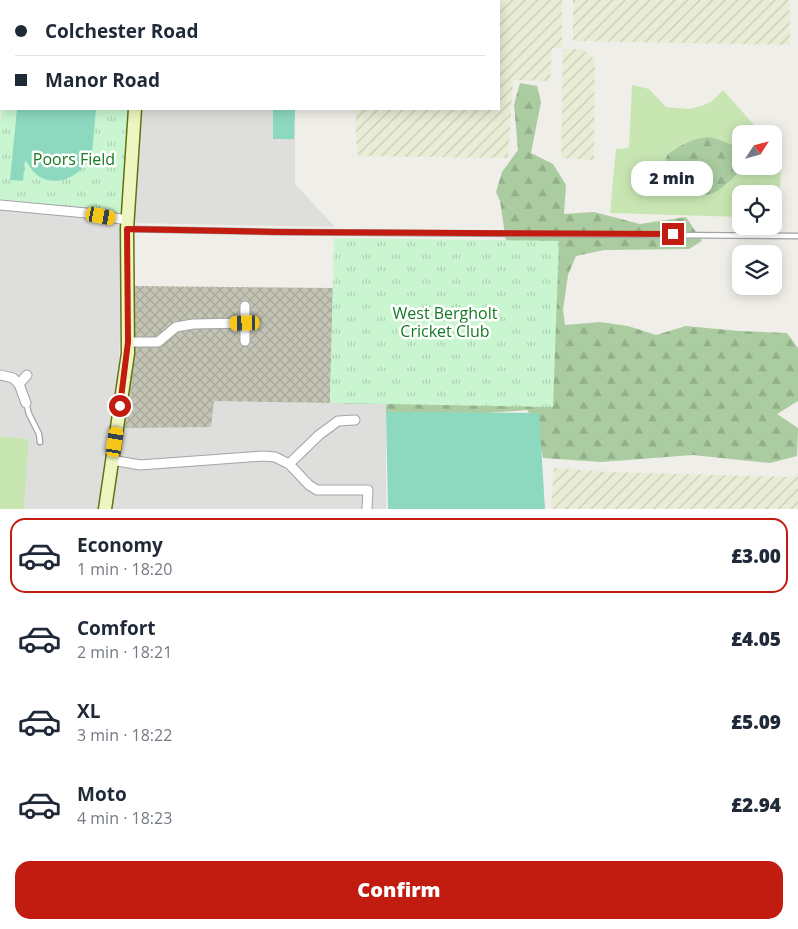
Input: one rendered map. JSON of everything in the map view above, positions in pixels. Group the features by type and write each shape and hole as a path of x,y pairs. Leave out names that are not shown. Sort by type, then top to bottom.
{"main road":[{"path":"105,509 122,398 128,342 127,225 136,110"}],"street":[{"path":"0,206 86,213 127,225"},
{"path":"245,306 245,341"},
{"path":"128,342 158,342 176,327 187,325 245,323"},
{"path":"0,375 13,378 18,384 26,403"},
{"path":"18,384 27,375"},
{"path":"289,464 319,435 338,421 355,420"},
{"path":"112,460 140,465 263,456 275,457 289,464 309,485 317,490 368,490 366,509"}],"lane":[{"path":"127,225 276,232 798,236"},
{"path":"26,403 28,414 40,442"}],"shaded area":[{"path":"500,0 562,0 562,48 552,48 550,81 513,80 508,158 358,156 356,110 500,110"},
{"path":"573,0 789,0 790,45 573,41"},
{"path":"563,49 582,49 595,59 594,160 561,158"},
{"path":"143,110 295,110 295,184 335,227 134,223"},
{"path":"0,202 123,216 119,369 112,426 211,427 214,401 386,404 386,509 24,509 29,439 0,436"},
{"path":"135,286 333,288 330,403 214,401 211,427 123,428 133,345"},
{"path":"554,468 609,472 792,477 798,474 798,509 551,509"}],"green space":[{"path":"520,83 537,86 541,102 531,153 553,164 566,185 564,214 594,212 640,224 686,217 702,241 689,249 604,250 576,256 568,275 563,310 565,325 600,322 628,326 656,335 686,326 787,333 798,348 798,401 777,414 798,428 797,456 770,463 693,455 601,462 543,458 535,421 527,410 460,415 386,412 386,404 343,404 357,363 506,241 500,201 496,192 502,172 518,150 514,105"},
{"path":"632,85 649,89 666,107 689,109 711,102 723,90 754,125 732,125 732,146 710,137 686,143 667,155 725,186 737,175 780,175 780,185 732,185 732,217 610,213 616,149 629,148"},
{"name":"Poors Field","path":"2,110 130,110 123,216 0,202 0,122"},
{"path":"17,110 96,110 92,154 83,168 69,178 53,181 37,175 25,160 23,181 10,180"},
{"path":"273,110 295,110 294,139 273,139"},
{"path":"710,137 732,146 732,175 736,175 721,189 706,195 691,193 678,185 669,174 666,165 667,155 677,148 698,139"},
{"name":"West Bergholt Cricket Club","path":"334,238 559,241 553,407 330,403"},
{"path":"386,412 539,413 545,509 388,509"},
{"path":"0,436 29,439 24,509 0,509"}],"route":[{"path":"120,406 128,353 127,229 276,232 673,234"}]}
